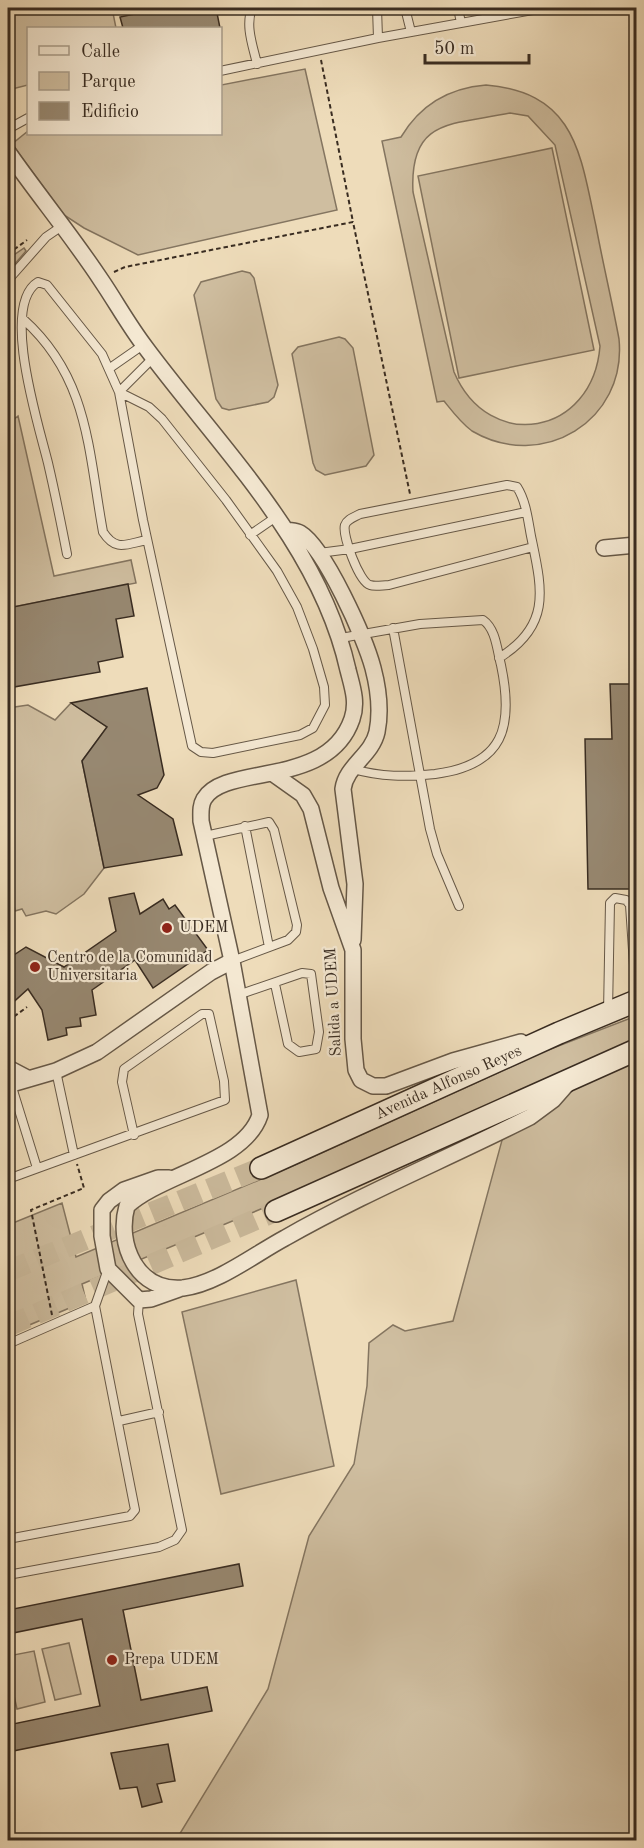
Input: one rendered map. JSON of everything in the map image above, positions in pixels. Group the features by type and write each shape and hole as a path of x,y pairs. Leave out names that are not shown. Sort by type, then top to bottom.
{"main road":[{"name":"Avenida Alfonso Reyes","path":"261,1168 559,1033 636,1001"},
{"path":"276,1211 636,1050"}],"street":[{"path":"8,152 100,278 143,345 286,530 322,592 341,638 355,700 353,717 344,737 333,748 312,761 224,784 212,790 205,797 201,808 260,1103 257,1126 233,1148 127,1206 122,1223 133,1266 159,1284 182,1288"},
{"path":"286,530 298,532 319,553 361,635 373,668 379,717 377,733 371,747 345,778 343,789 355,884 353,951"},
{"path":"604,548 636,544"},
{"name":"Salida a UDEM","path":"272,773 303,795 311,809 331,888 353,951 356,1070 365,1083 386,1086 453,1061 559,1033"},
{"path":"9,1084 56,1071 97,1052 211,972 232,961"},
{"path":"8,1068 27,1078"},
{"path":"175,1178 158,1178 124,1190 109,1201 102,1210 101,1223 108,1269 139,1300 151,1299 232,1269 323,1218 530,1117 553,1100 572,1079"}],"lane":[{"path":"252,8 248,16 249,28 257,64"},
{"path":"377,8 378,38"},
{"path":"405,8 411,32"},
{"path":"458,8 461,22"},
{"path":"222,71 378,38 544,8"},
{"path":"8,129 27,119"},
{"path":"8,279 46,237 62,226"},
{"path":"67,554 23,353 24,299 30,287 38,282 47,285 102,354 110,368 118,392 147,540 192,746 201,752 213,753 300,735 313,728 325,705 324,687 297,607 277,571 226,500 162,419 138,400 118,392"},
{"path":"23,319 56,354 77,397 87,432 103,532 110,543 117,546 147,540"},
{"path":"110,368 143,345"},
{"path":"118,392 153,358"},
{"path":"499,658 516,647 536,619 541,598 533,547 520,492 513,486 412,504 350,519 345,525 345,533 362,580 369,585 378,586 533,547"},
{"path":"319,553 350,549 526,512"},
{"path":"250,535 276,517"},
{"path":"341,638 452,620 483,620 491,628 499,658 506,702 502,732 490,752 479,762 455,771 420,775 375,775 353,769"},
{"path":"393,628 435,848 459,906"},
{"path":"205,836 264,821 272,826 297,925 296,932 288,940 232,961"},
{"path":"245,826 269,947"},
{"path":"608,1012 610,903 615,898 626,900 630,905 636,995"},
{"path":"238,995 302,973 311,974 319,1032 316,1049 299,1052 288,1044 275,984"},
{"path":"8,1179 134,1135 225,1100 223,1074 209,1014 202,1014 124,1069 122,1082 134,1135"},
{"path":"56,1071 74,1155"},
{"path":"9,1084 37,1168"},
{"path":"8,1539 133,1514 135,1500 94,1306 108,1269"},
{"path":"8,1575 159,1546 179,1536 182,1530 138,1314 139,1300"},
{"path":"8,1344 94,1306"},
{"path":"119,1421 159,1412"}],"path":[{"path":"320,50 353,222 412,504"},
{"path":"100,278 125,267 353,222"},
{"path":"8,1021 27,1007"},
{"path":"54,1324 31,1210 84,1188 74,1155"}],"green space":[{"path":"8,8 112,8 116,27 27,27 27,85 8,90"},
{"path":"305,69 337,210 138,255 84,228 64,215 12,144 27,132 27,135 222,135 222,85"},
{"path":"486,85 516,90 539,100 556,114 569,131 585,174 619,339 618,368 609,394 594,415 575,431 551,442 526,445 499,442 472,431 460,421 444,401 437,402 382,141 401,137 417,116 437,100 448,94","holes":["510,113 528,116 555,145 600,346 593,376 579,400 560,415 538,424 514,424 491,415 470,398 454,372 413,192 414,168 418,150 438,129 470,120"]},
{"path":"552,148 594,350 459,378 418,176"},
{"path":"24,248 26,251 8,272 8,259"},
{"path":"242,271 250,273 254,278 278,385 274,397 268,402 229,410 222,408 216,399 194,295 201,282"},
{"path":"339,337 345,339 353,348 374,455 366,466 325,475 316,470 313,463 292,354 298,347"},
{"path":"18,416 54,576 131,560 136,583 8,608 8,424"},
{"path":"71,703 107,727 82,761 104,868 84,894 56,914 46,911 26,916 22,909 15,911 8,877 8,708 28,705 55,720"},
{"path":"636,1016 636,1840 176,1840 268,1689 309,1536 354,1464 367,1386 369,1343 393,1325 405,1331 453,1321 514,1096 335,1178 82,1284 86,1301 8,1334 8,1225 62,1203 76,1257 297,1164 524,1061 527,1050 548,1050"},
{"path":"296,1280 334,1466 221,1494 182,1312"},
{"path":"69,1643 81,1694 55,1700 42,1649"},
{"path":"34,1651 45,1702 17,1709 8,1669 8,1656"}],"building":[{"path":"164,8 168,8 168,11 185,8 216,8 220,27 123,27 120,17"},
{"path":"128,584 134,616 116,619 123,657 98,662 100,672 8,688 8,608"},
{"path":"610,684 636,684 636,889 588,889 585,739 612,739"},
{"path":"147,688 164,775 157,788 138,795 173,819 182,855 104,868 82,761 107,727 71,703"},
{"name":"Centro de la Comunidad Universitaria","path":"134,893 140,914 163,899 169,909 175,905 208,950 153,988 135,960 92,990 96,1015 80,1018 81,1026 66,1028 67,1035 48,1040 42,1010 28,989 8,1007 8,959 26,947 64,967 116,931 109,898"},
{"name":"Prepa UDEM","path":"239,1564 243,1586 123,1610 141,1700 207,1687 212,1711 8,1752 8,1725 100,1706 82,1619 8,1634 8,1610"},
{"path":"168,1744 175,1781 157,1784 162,1802 142,1807 137,1787 120,1789 111,1753"}],"tunnel":[{"path":"8,1271 261,1168"},
{"path":"8,1326 276,1211"}],"place":[{"name":"UDEM","path":"167,928"},
{"name":"Centro de la Comunidad Universitaria","path":"35,967"},
{"name":"Prepa UDEM","path":"112,1660"}]}
